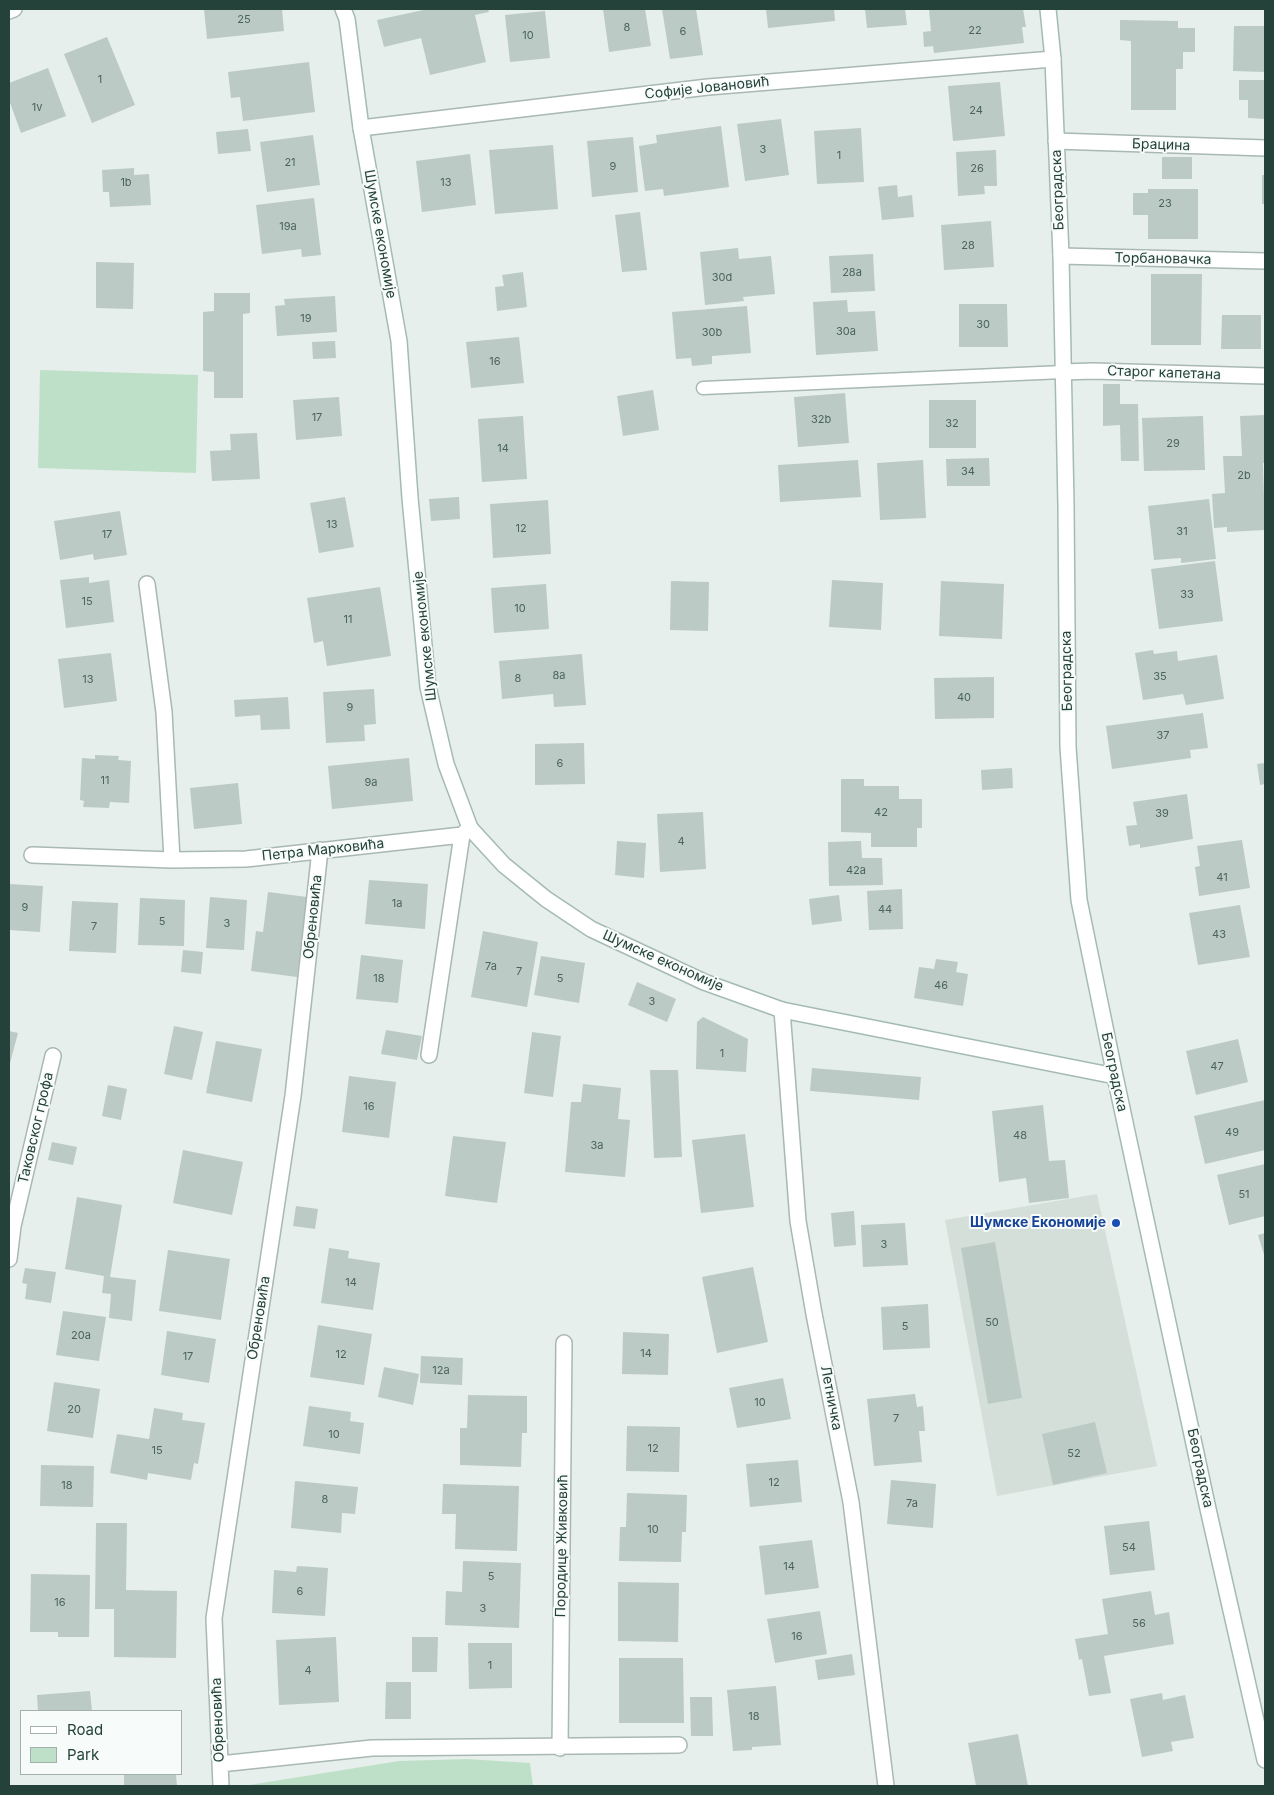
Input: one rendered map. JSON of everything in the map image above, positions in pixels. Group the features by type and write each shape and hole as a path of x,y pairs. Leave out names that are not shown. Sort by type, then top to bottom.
{"street":[{"path":"9,11 14,9"},
{"name":"Шумске економије","path":"343,9 347,19 361,128 399,341 410,498 428,687 446,764 466,831 546,899 591,929 704,982 782,1010 1115,1076"},
{"name":"Београдска","path":"1048,9 1053,59 1060,256 1068,747 1078,900 1210,1518 1265,1760"},
{"name":"Софије Јовановић","path":"361,128 708,87 1053,59"},
{"name":"Брацина","path":"1056,141 1265,148"},
{"name":"Торбановачка","path":"1060,256 1265,261"},
{"name":"Старог капетана","path":"1063,372 1102,371 1265,376"},
{"path":"147,584 164,712 172,860"},
{"path":"430,1055 466,831"},
{"name":"Петра Марковића","path":"32,856 172,860 246,859 466,831"},
{"name":"Обреновића","path":"221,1786 214,1618 293,1096 320,850"},
{"name":"Летничка","path":"782,1010 798,1222 851,1502 886,1786"},
{"name":"Таковског грофа","path":"9,1259 13,1226 53,1056"},
{"name":"Породице Живковић","path":"560,1748 564,1344"},
{"path":"220,1764 372,1748 679,1746"}],"lane":[{"path":"702,388 1063,372"}],"shaded area":[{"path":"1097,1194 1157,1466 997,1496 945,1220"}],"green space":[{"path":"40,370 198,375 196,473 38,468"},
{"path":"467,1759 530,1763 533,1786 243,1786 399,1761"}],"building":[{"path":"204,9 282,9 284,31 207,39"},
{"path":"428,9 488,9 489,12 475,15 486,62 430,75 421,38 384,47 377,20"},
{"path":"603,9 645,9 651,46 609,52"},
{"path":"662,9 696,9 703,55 670,59"},
{"path":"766,9 834,9 835,21 768,28"},
{"path":"865,9 905,9 907,25 867,28"},
{"path":"929,9 1023,9 1026,27 1022,27 1024,43 934,53 933,46 924,47 923,32 931,31"},
{"path":"545,11 550,58 510,62 505,15"},
{"path":"1120,20 1178,21 1178,28 1195,28 1195,52 1183,52 1183,69 1176,69 1176,110 1131,110 1131,41 1120,40"},
{"path":"1234,26 1265,26 1265,72 1233,71"},
{"path":"107,37 135,105 92,123 64,54"},
{"path":"309,62 315,112 243,121 240,97 231,98 228,72"},
{"path":"48,68 66,116 21,133 9,100 9,83"},
{"path":"1239,80 1265,80 1265,119 1248,118 1248,100 1239,100"},
{"path":"1000,82 1005,136 953,141 948,86"},
{"path":"781,119 789,175 745,181 737,124"},
{"path":"721,126 729,187 664,196 663,189 645,191 639,146 657,143 656,135"},
{"path":"861,128 864,182 817,184 814,131"},
{"path":"248,129 251,151 218,154 216,132"},
{"path":"313,135 320,185 267,192 260,142"},
{"path":"633,137 638,192 592,197 587,141"},
{"path":"553,145 558,209 495,214 489,150"},
{"path":"996,150 997,186 984,186 985,194 958,196 956,152"},
{"path":"470,154 476,205 422,212 416,161"},
{"path":"1162,157 1192,157 1192,179 1162,179"},
{"path":"134,168 134,175 149,174 151,205 110,207 109,192 103,192 102,170"},
{"path":"1262,175 1265,175 1265,204 1262,204"},
{"path":"897,185 898,197 912,195 914,217 882,220 878,187"},
{"path":"1148,189 1198,189 1198,239 1148,239 1148,215 1133,215 1133,193 1148,193"},
{"path":"314,198 321,255 302,257 301,249 262,254 256,205"},
{"path":"640,212 647,270 622,272 615,215"},
{"path":"991,221 994,267 944,270 941,225"},
{"path":"738,248 739,259 771,256 775,294 743,297 744,301 705,305 700,252"},
{"path":"873,254 875,291 831,293 829,256"},
{"path":"96,262 134,263 133,309 96,308"},
{"path":"523,272 527,307 497,311 495,287 504,286 502,275"},
{"path":"1151,274 1202,274 1201,345 1151,345"},
{"path":"214,293 250,293 250,313 243,314 243,398 214,398 214,372 203,371 203,312 214,311"},
{"path":"335,296 337,332 277,336 275,306 285,305 284,299"},
{"path":"847,300 848,312 875,311 878,351 816,355 813,302"},
{"path":"959,304 1007,304 1008,347 959,347"},
{"path":"747,306 751,353 712,356 712,364 692,366 691,358 676,359 672,312"},
{"path":"1222,315 1261,315 1261,349 1221,349"},
{"path":"519,337 524,383 471,388 466,342"},
{"path":"335,341 336,358 313,359 312,342"},
{"path":"1103,384 1120,384 1120,404 1138,404 1139,461 1121,461 1120,425 1103,426"},
{"path":"653,390 659,430 623,436 617,396"},
{"path":"845,393 849,443 798,447 794,397"},
{"path":"339,397 342,436 296,440 293,400"},
{"path":"929,400 976,400 976,448 929,448"},
{"path":"1265,415 1265,463 1263,463 1265,530 1227,532 1227,527 1214,528 1212,494 1225,493 1223,456 1242,456 1240,416"},
{"path":"523,416 527,479 482,482 478,419"},
{"path":"1203,416 1205,470 1144,471 1142,418"},
{"path":"257,433 260,479 212,481 210,451 231,450 230,434"},
{"path":"989,458 990,486 947,486 946,459"},
{"path":"858,460 861,497 780,502 778,465"},
{"path":"923,460 926,518 880,520 877,463"},
{"path":"345,497 354,547 319,553 310,503"},
{"path":"459,497 460,519 431,521 429,499"},
{"path":"1209,499 1216,559 1181,563 1181,558 1154,560 1148,506"},
{"path":"548,500 551,554 493,558 490,504"},
{"path":"120,511 127,555 94,560 93,554 60,560 54,521"},
{"path":"1215,561 1223,621 1159,629 1151,569"},
{"path":"89,577 89,583 109,580 114,622 66,628 60,580"},
{"path":"832,580 883,583 881,630 829,627"},
{"path":"671,581 709,582 708,631 670,630"},
{"path":"941,581 1004,584 1002,639 939,636"},
{"path":"546,584 549,629 494,633 491,588"},
{"path":"380,587 391,656 327,666 323,641 314,643 307,598"},
{"path":"1153,650 1154,654 1177,651 1178,661 1217,655 1224,699 1186,705 1183,694 1143,700 1135,653"},
{"path":"111,653 117,701 64,708 58,659"},
{"path":"582,654 586,705 554,707 553,694 502,699 499,661"},
{"path":"994,677 994,718 935,719 934,678"},
{"path":"374,689 376,724 364,725 365,741 326,743 323,692"},
{"path":"288,697 290,729 261,730 260,715 235,717 234,700"},
{"path":"1203,713 1208,748 1190,750 1191,758 1112,769 1106,726"},
{"path":"584,743 585,784 535,785 535,744"},
{"path":"95,755 119,756 118,760 131,761 129,803 110,802 109,808 83,807 84,801 80,800 82,758 95,759"},
{"path":"409,758 413,801 332,809 328,766"},
{"path":"1265,763 1265,784 1260,785 1257,764"},
{"path":"1012,768 1013,788 982,790 981,770"},
{"path":"841,779 864,779 864,786 899,786 899,799 922,799 922,828 917,828 917,847 871,847 871,833 841,832"},
{"path":"238,783 242,824 194,829 190,788"},
{"path":"1187,794 1193,839 1140,848 1140,844 1129,846 1126,826 1137,825 1133,802"},
{"path":"703,812 706,869 660,872 657,814"},
{"path":"1242,840 1250,888 1199,896 1195,867 1200,866 1197,846"},
{"path":"617,841 646,843 644,878 615,875"},
{"path":"861,841 862,858 882,858 883,885 829,886 828,842"},
{"path":"369,880 428,884 425,929 365,924"},
{"path":"9,884 43,886 40,932 9,930"},
{"path":"902,889 903,929 869,930 867,891"},
{"path":"268,892 307,897 297,977 251,971 256,931 263,932"},
{"path":"839,895 842,921 812,925 809,899"},
{"path":"210,897 247,900 244,950 206,948"},
{"path":"140,898 185,900 184,946 138,945"},
{"path":"72,901 118,903 116,953 69,951"},
{"path":"1240,905 1250,957 1198,965 1189,913"},
{"path":"483,931 538,942 527,1007 471,997"},
{"path":"183,950 203,952 201,974 181,972"},
{"path":"361,955 403,960 398,1003 356,999"},
{"path":"541,956 585,963 579,1003 534,995"},
{"path":"936,959 958,962 956,972 968,974 963,1006 914,998 919,967 934,969"},
{"path":"637,982 676,999 667,1022 628,1005"},
{"path":"703,1017 748,1039 746,1072 696,1069 697,1022"},
{"path":"174,1026 203,1032 192,1080 164,1074"},
{"path":"386,1030 422,1036 417,1060 381,1054"},
{"path":"9,1031 18,1033 9,1067"},
{"path":"532,1032 561,1036 553,1097 524,1093"},
{"path":"1238,1039 1248,1082 1196,1095 1186,1051"},
{"path":"216,1041 262,1049 252,1102 206,1093"},
{"path":"812,1068 921,1077 919,1100 810,1091"},
{"path":"650,1070 678,1070 682,1157 654,1158"},
{"path":"349,1076 396,1082 389,1138 342,1132"},
{"path":"583,1084 621,1088 618,1119 630,1120 625,1177 565,1172 571,1102 581,1102"},
{"path":"108,1085 127,1089 121,1120 102,1116"},
{"path":"1265,1100 1265,1150 1205,1164 1194,1116"},
{"path":"1043,1105 1049,1161 1065,1160 1069,1198 1029,1203 1026,1178 999,1182 992,1111"},
{"path":"745,1134 754,1207 701,1213 692,1140"},
{"path":"453,1136 506,1142 497,1203 445,1196"},
{"path":"52,1142 77,1147 73,1165 48,1160"},
{"path":"183,1150 243,1162 232,1215 173,1203"},
{"path":"1265,1164 1265,1216 1229,1225 1217,1175"},
{"path":"77,1197 122,1205 110,1277 136,1280 132,1321 109,1318 111,1294 102,1293 104,1276 65,1269"},
{"path":"296,1206 318,1209 315,1229 293,1226"},
{"path":"854,1211 856,1245 834,1247 831,1213"},
{"path":"905,1223 908,1265 863,1267 861,1225"},
{"path":"1265,1233 1265,1258 1258,1235"},
{"path":"995,1242 1022,1398 988,1404 961,1248"},
{"path":"329,1248 349,1251 348,1258 380,1263 373,1310 321,1303"},
{"path":"168,1250 230,1259 221,1320 159,1311"},
{"path":"753,1267 768,1342 717,1353 702,1277"},
{"path":"25,1268 56,1272 51,1303 25,1299 27,1284 22,1283"},
{"path":"928,1304 930,1348 883,1350 881,1307"},
{"path":"63,1311 106,1317 99,1361 56,1355"},
{"path":"318,1325 372,1334 364,1385 310,1377"},
{"path":"167,1331 216,1339 209,1383 161,1375"},
{"path":"623,1332 669,1334 668,1375 622,1374"},
{"path":"421,1356 463,1358 462,1385 420,1383"},
{"path":"384,1367 419,1374 413,1405 378,1397"},
{"path":"783,1378 791,1419 737,1428 729,1388"},
{"path":"54,1382 100,1389 93,1438 47,1431"},
{"path":"915,1394 917,1407 923,1406 925,1431 919,1431 922,1462 874,1466 867,1399"},
{"path":"468,1395 527,1396 527,1433 522,1433 521,1467 460,1465 460,1428 467,1428"},
{"path":"309,1406 351,1412 350,1421 364,1423 360,1454 303,1446"},
{"path":"154,1408 183,1413 182,1420 205,1423 198,1464 194,1463 191,1480 148,1473 147,1480 110,1473 117,1434 149,1439"},
{"path":"1095,1422 1107,1473 1053,1485 1042,1434"},
{"path":"627,1426 680,1427 679,1472 626,1471"},
{"path":"798,1460 802,1502 750,1507 746,1464"},
{"path":"41,1465 94,1466 93,1507 40,1506"},
{"path":"891,1480 936,1484 933,1528 887,1524"},
{"path":"295,1481 358,1487 355,1514 342,1513 341,1533 291,1528"},
{"path":"443,1484 519,1486 517,1551 455,1549 456,1514 442,1514"},
{"path":"627,1493 687,1495 686,1532 682,1532 681,1562 619,1561 620,1527 626,1527"},
{"path":"1149,1521 1155,1570 1110,1575 1104,1526"},
{"path":"96,1523 127,1523 126,1590 177,1591 176,1658 114,1657 114,1609 95,1609"},
{"path":"812,1540 819,1588 765,1595 759,1546"},
{"path":"463,1561 521,1563 519,1628 445,1625 446,1591 462,1592"},
{"path":"297,1566 328,1568 325,1616 272,1613 274,1570 296,1572"},
{"path":"31,1574 90,1575 89,1637 58,1637 58,1632 30,1632"},
{"path":"618,1582 679,1583 678,1642 618,1641"},
{"path":"1151,1591 1155,1615 1169,1612 1174,1644 1104,1656 1111,1693 1089,1696 1082,1659 1079,1660 1075,1639 1108,1634 1102,1599"},
{"path":"820,1611 827,1654 775,1663 767,1619"},
{"path":"336,1637 339,1702 279,1705 276,1640"},
{"path":"412,1637 438,1637 437,1672 412,1672"},
{"path":"468,1643 512,1643 512,1688 469,1689"},
{"path":"852,1654 855,1675 818,1680 815,1660"},
{"path":"619,1658 683,1658 684,1723 619,1723"},
{"path":"386,1682 411,1682 411,1719 385,1719"},
{"path":"776,1686 781,1745 752,1747 752,1750 733,1751 727,1690"},
{"path":"90,1691 92,1710 38,1710 37,1695"},
{"path":"1162,1693 1163,1700 1185,1695 1194,1738 1171,1742 1173,1751 1142,1757 1130,1699"},
{"path":"690,1697 712,1697 713,1736 691,1736"},
{"path":"1018,1734 1028,1786 976,1786 968,1743"},
{"path":"124,1775 176,1775 177,1786 124,1786"}],"place":[{"name":"Шумске Економије","path":"1116,1223"}]}
